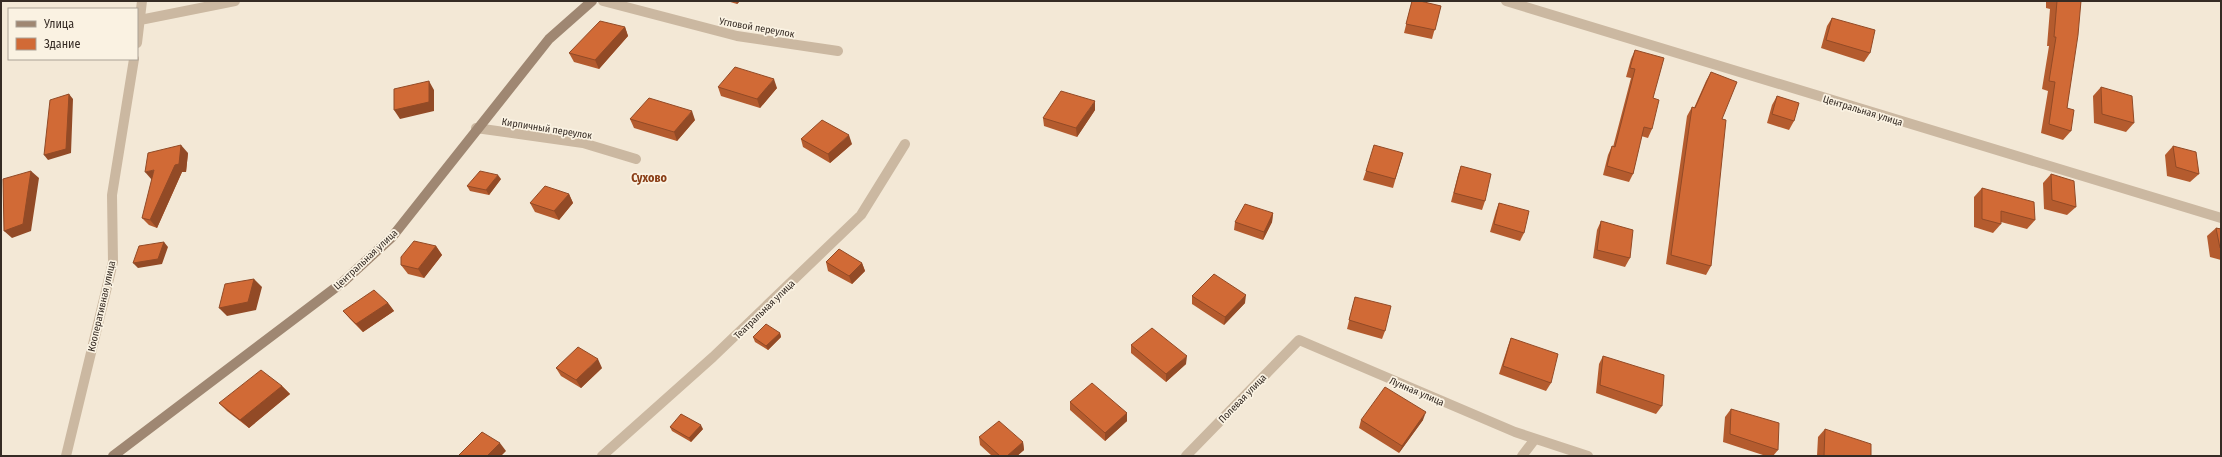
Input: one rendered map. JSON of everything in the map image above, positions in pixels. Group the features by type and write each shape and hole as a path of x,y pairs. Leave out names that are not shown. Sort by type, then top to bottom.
{"street":[{"path":"138,35 142,1"},
{"path":"140,20 235,1"},
{"name":"Центральная улица","path":"113,456 348,277 392,237 431,189 476,128 549,39 592,1"},
{"name":"Угловой переулок","path":"603,1 737,36 838,51"},
{"name":"Центральная улица","path":"1506,1 2221,218"},
{"name":"Кооперативная улица","path":"66,456 113,262 112,195 134,60"},
{"name":"Кирпичный переулок","path":"476,128 583,143 636,159"},
{"name":"Театральная улица","path":"602,456 713,357 861,215 905,144"},
{"name":"Лунная улица","path":"1299,340 1514,432 1588,456"},
{"name":"Полевая улица","path":"1186,456 1299,340"},
{"path":"1522,456 1535,439"}],"building":[{"path":"1412,1 1420,1 1441,6 1435,30 1406,24"},
{"path":"2057,1 2081,1 2078,35 2067,108 2074,110 2071,131 2049,124 2055,82 2049,81 2056,37 2054,37"},
{"path":"1832,18 1875,30 1870,53 1826,40"},
{"path":"600,21 625,27 595,60 569,53"},
{"path":"1635,50 1664,58 1653,98 1659,100 1652,129 1644,127 1633,174 1607,166 1612,146 1615,147 1635,69 1630,68"},
{"path":"735,67 774,79 757,99 718,87"},
{"path":"1711,72 1737,82 1722,119 1726,120 1711,266 1671,255 1692,107 1695,108"},
{"path":"429,81 429,102 394,110 394,89"},
{"path":"2101,87 2132,96 2134,123 2102,114"},
{"path":"1061,91 1095,101 1076,128 1043,118"},
{"path":"69,94 66,149 44,155 50,100"},
{"path":"1777,96 1799,103 1794,121 1772,114"},
{"path":"649,98 692,111 674,132 630,119"},
{"path":"822,120 849,135 828,154 801,139"},
{"path":"181,145 179,164 175,165 150,220 142,218 154,170 145,172 148,153"},
{"path":"1374,145 1403,153 1395,179 1366,171"},
{"path":"2173,146 2196,152 2199,174 2176,167"},
{"path":"1461,166 1491,174 1485,201 1454,193"},
{"path":"31,171 23,224 4,231 3,179"},
{"path":"480,171 498,175 486,190 467,186"},
{"path":"2051,174 2074,181 2076,207 2052,200"},
{"path":"545,186 569,194 554,211 530,203"},
{"path":"1982,188 2034,202 2035,220 2001,211 2001,224 1982,219"},
{"path":"1499,203 1529,211 1524,233 1494,224"},
{"path":"1245,204 1273,213 1264,232 1235,222"},
{"path":"1601,221 1633,230 1630,258 1597,250"},
{"path":"2216,228 2221,229 2221,248 2220,248"},
{"path":"414,241 436,246 418,269 401,265 401,257"},
{"path":"164,242 158,259 133,263 139,246"},
{"path":"839,249 862,263 849,276 826,262"},
{"path":"1214,274 1246,295 1225,317 1192,296"},
{"path":"254,279 248,302 219,308 225,284"},
{"path":"374,290 388,303 356,324 343,311"},
{"path":"1355,297 1391,306 1385,331 1349,320"},
{"path":"766,324 780,333 766,346 753,337"},
{"path":"1152,328 1187,356 1166,374 1131,345"},
{"path":"1511,338 1558,354 1551,383 1503,366"},
{"path":"578,347 598,359 576,380 556,368"},
{"path":"1603,356 1664,375 1662,406 1600,385"},
{"path":"261,370 282,386 240,420 219,403"},
{"path":"1092,383 1127,413 1105,433 1070,402"},
{"path":"1385,387 1426,412 1402,446 1361,420"},
{"path":"1731,409 1779,423 1778,450 1730,434"},
{"path":"681,414 701,425 689,438 670,427"},
{"path":"999,421 1023,442 1007,456 1000,456 979,437"},
{"path":"1825,429 1871,444 1871,456 1824,456"},
{"path":"482,432 500,443 487,456 458,456"}],"district":[{"name":"Сухово","path":"649,178"}]}
